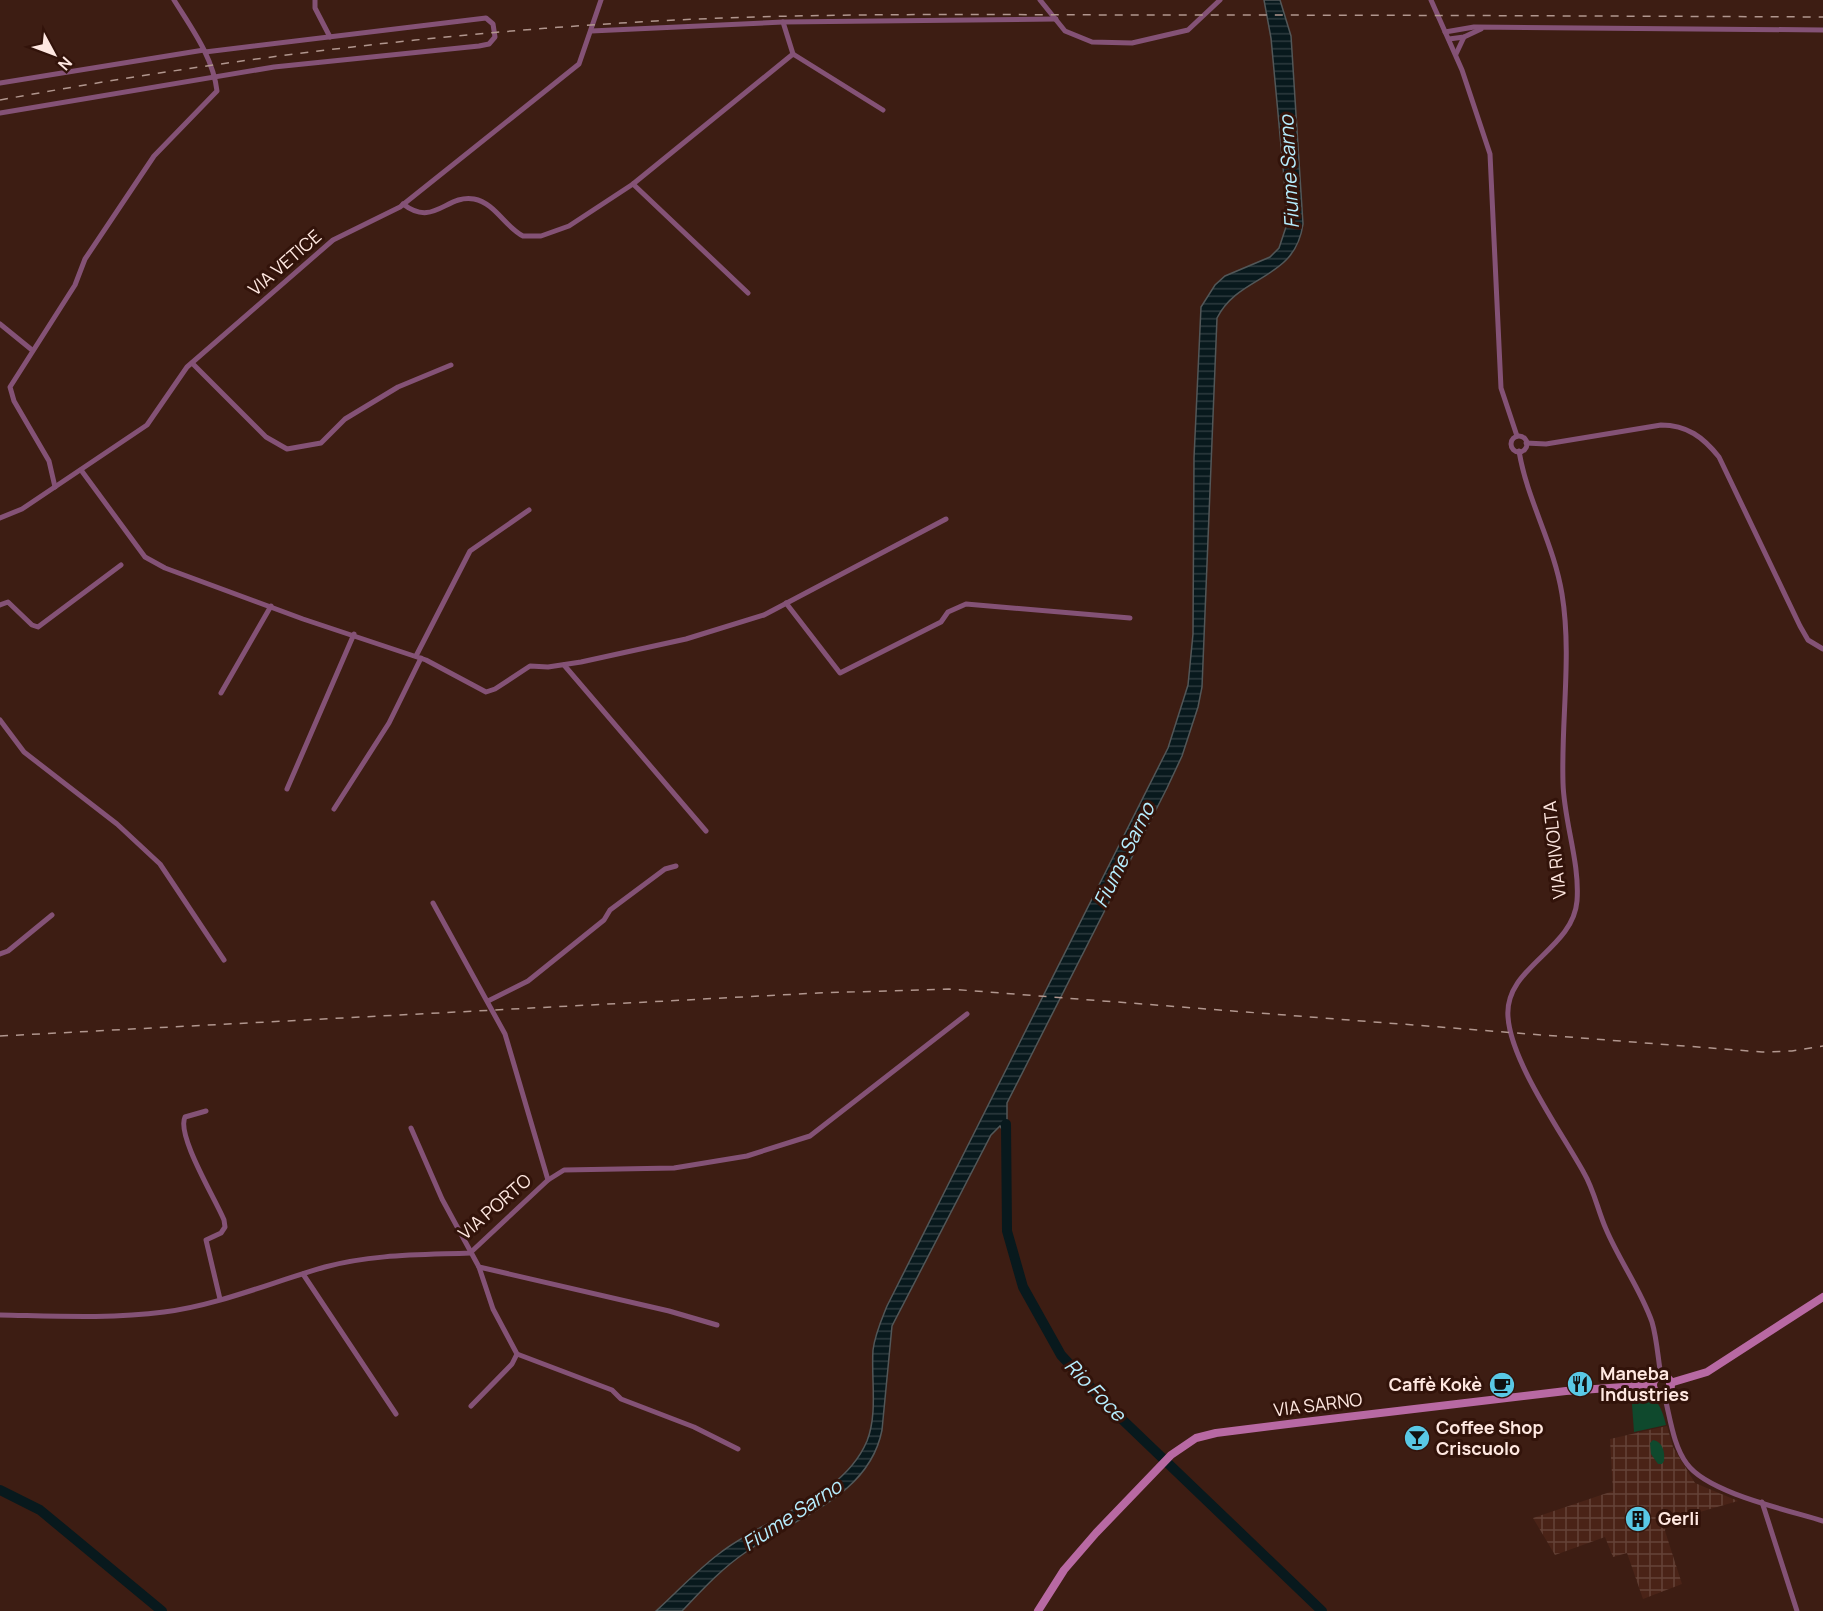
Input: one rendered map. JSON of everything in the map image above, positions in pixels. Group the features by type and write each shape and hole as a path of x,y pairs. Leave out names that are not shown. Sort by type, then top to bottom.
{"main road":[{"path":"1670,1383 1714,1368 1823,1297"},
{"path":"1661,1376 1668,1379 1670,1383 1670,1389 1664,1394 1656,1392 1653,1385 1656,1378 1661,1376"},
{"name":"VIA SARNO","path":"1038,1611 1070,1563 1171,1455 1196,1438 1216,1433 1566,1391 1653,1385"}],"street":[{"path":"55,487 49,461 14,401 10,387 75,285 86,259 154,156 217,91 215,76 205,51 174,0"},
{"path":"315,0 315,8 330,37"},
{"name":"VIA VETICE","path":"0,518 22,509 147,425 192,363 333,240 403,204 579,64 601,0"},
{"path":"1040,0 1065,31 1092,42 1132,43 1188,30 1220,0"},
{"path":"1431,0 1456,54 1490,154 1501,388 1517,436"},
{"path":"0,83 205,51 486,18 493,24 495,37 489,44 479,46 215,76 0,113"},
{"path":"591,31 783,22 1056,19"},
{"path":"783,22 794,54 883,110"},
{"path":"1445,32 1482,28 1823,30"},
{"path":"1449,39 1464,37 1482,28"},
{"path":"1456,54 1464,37"},
{"path":"403,204 416,213 424,214 463,200 476,200 495,211 518,234 530,237 569,226 633,184 794,54"},
{"path":"633,184 748,293"},
{"path":"0,324 32,351"},
{"path":"192,363 266,437 287,449 321,443 345,419 398,387 451,365"},
{"path":"1526,443 1546,444 1661,425 1680,426 1698,435 1719,457 1800,627 1809,640 1823,649"},
{"path":"1517,436 1524,438 1526,443 1524,449 1519,451 1511,446 1511,441 1517,436"},
{"name":"VIA RIVOLTA","path":"1519,451 1522,470 1556,567 1563,596 1565,640 1563,785 1577,903 1566,931 1525,973 1515,989 1509,1001 1508,1017 1516,1046 1527,1071 1586,1177 1620,1261 1644,1302 1652,1324 1661,1376"},
{"path":"81,470 145,557 165,568 418,657 486,692 495,689 530,666 564,665 686,639 764,615 946,519"},
{"path":"334,809 389,723 418,657 470,551 529,510"},
{"path":"0,605 8,602 32,625 38,627 121,565"},
{"path":"786,603 840,673 941,622 948,612 966,604 1130,618"},
{"path":"221,693 271,606"},
{"path":"287,789 354,634"},
{"path":"564,665 706,831"},
{"path":"0,720 24,752 117,824 160,864 224,960"},
{"path":"488,1001 528,981 604,920 610,910 669,867 676,867"},
{"path":"433,903 510,1045 548,1180"},
{"path":"0,954 8,951 52,915"},
{"name":"VIA PORTO","path":"0,1315 86,1316 164,1312 220,1299 375,1256 470,1253 548,1180 564,1170 674,1168 747,1156 810,1136 967,1014"},
{"path":"206,1111 186,1117 183,1127 188,1145 224,1220 225,1227 220,1233 206,1240 220,1299"},
{"path":"411,1128 442,1199 479,1267 493,1309 517,1354 612,1390 621,1399 694,1426 738,1449"},
{"path":"479,1267 669,1311 717,1325"},
{"path":"303,1275 396,1414"},
{"path":"471,1406 512,1364 517,1354"},
{"path":"1664,1394 1679,1448 1691,1469 1701,1479 1762,1502 1823,1521"},
{"path":"1762,1502 1797,1611"}],"shaded area":[{"name":"Gerli","path":"1667,1426 1673,1447 1695,1483 1738,1501 1672,1520 1666,1525 1665,1531 1682,1584 1643,1599 1627,1553 1613,1557 1605,1537 1555,1555 1533,1518 1613,1491 1610,1439"}],"green space":[{"path":"1631,1391 1645,1394 1655,1400 1662,1411 1666,1425 1634,1432"},
{"path":"1653,1440 1663,1448 1664,1461 1662,1464 1658,1464 1651,1454 1650,1443"}],"water":[{"name":"Fiume Sarno","path":"1264,0 1280,0 1291,36 1303,224 1298,243 1289,257 1239,293 1217,318 1202,687 1182,756 1007,1103 1007,1137 1000,1126 991,1135 892,1326 882,1430 874,1453 862,1472 846,1489 828,1503 765,1539 737,1559 712,1580 682,1611 656,1611 720,1553 822,1492 856,1461 870,1430 873,1408 873,1350 887,1306 1168,748 1188,685 1193,634 1194,458 1201,307 1215,285 1225,276 1270,257 1279,248 1288,221 1271,38"}],"waterway":[{"name":"Rio Foce","path":"1006,1124 1007,1231 1023,1287 1061,1355 1105,1403 1322,1611"},
{"path":"0,1490 40,1510 162,1611"}],"railway":[{"path":"0,100 163,72 327,50 574,26 719,18 909,15 1823,17"},
{"path":"0,1036 818,993 949,989 1762,1052 1792,1051 1823,1046"}],"place":[{"name":"Maneba Industries","path":"1580,1384"},
{"name":"Caffè Kokè","path":"1502,1385"},
{"name":"Coffee Shop Criscuolo","path":"1417,1438"},
{"name":"Gerli","path":"1638,1519"}]}
